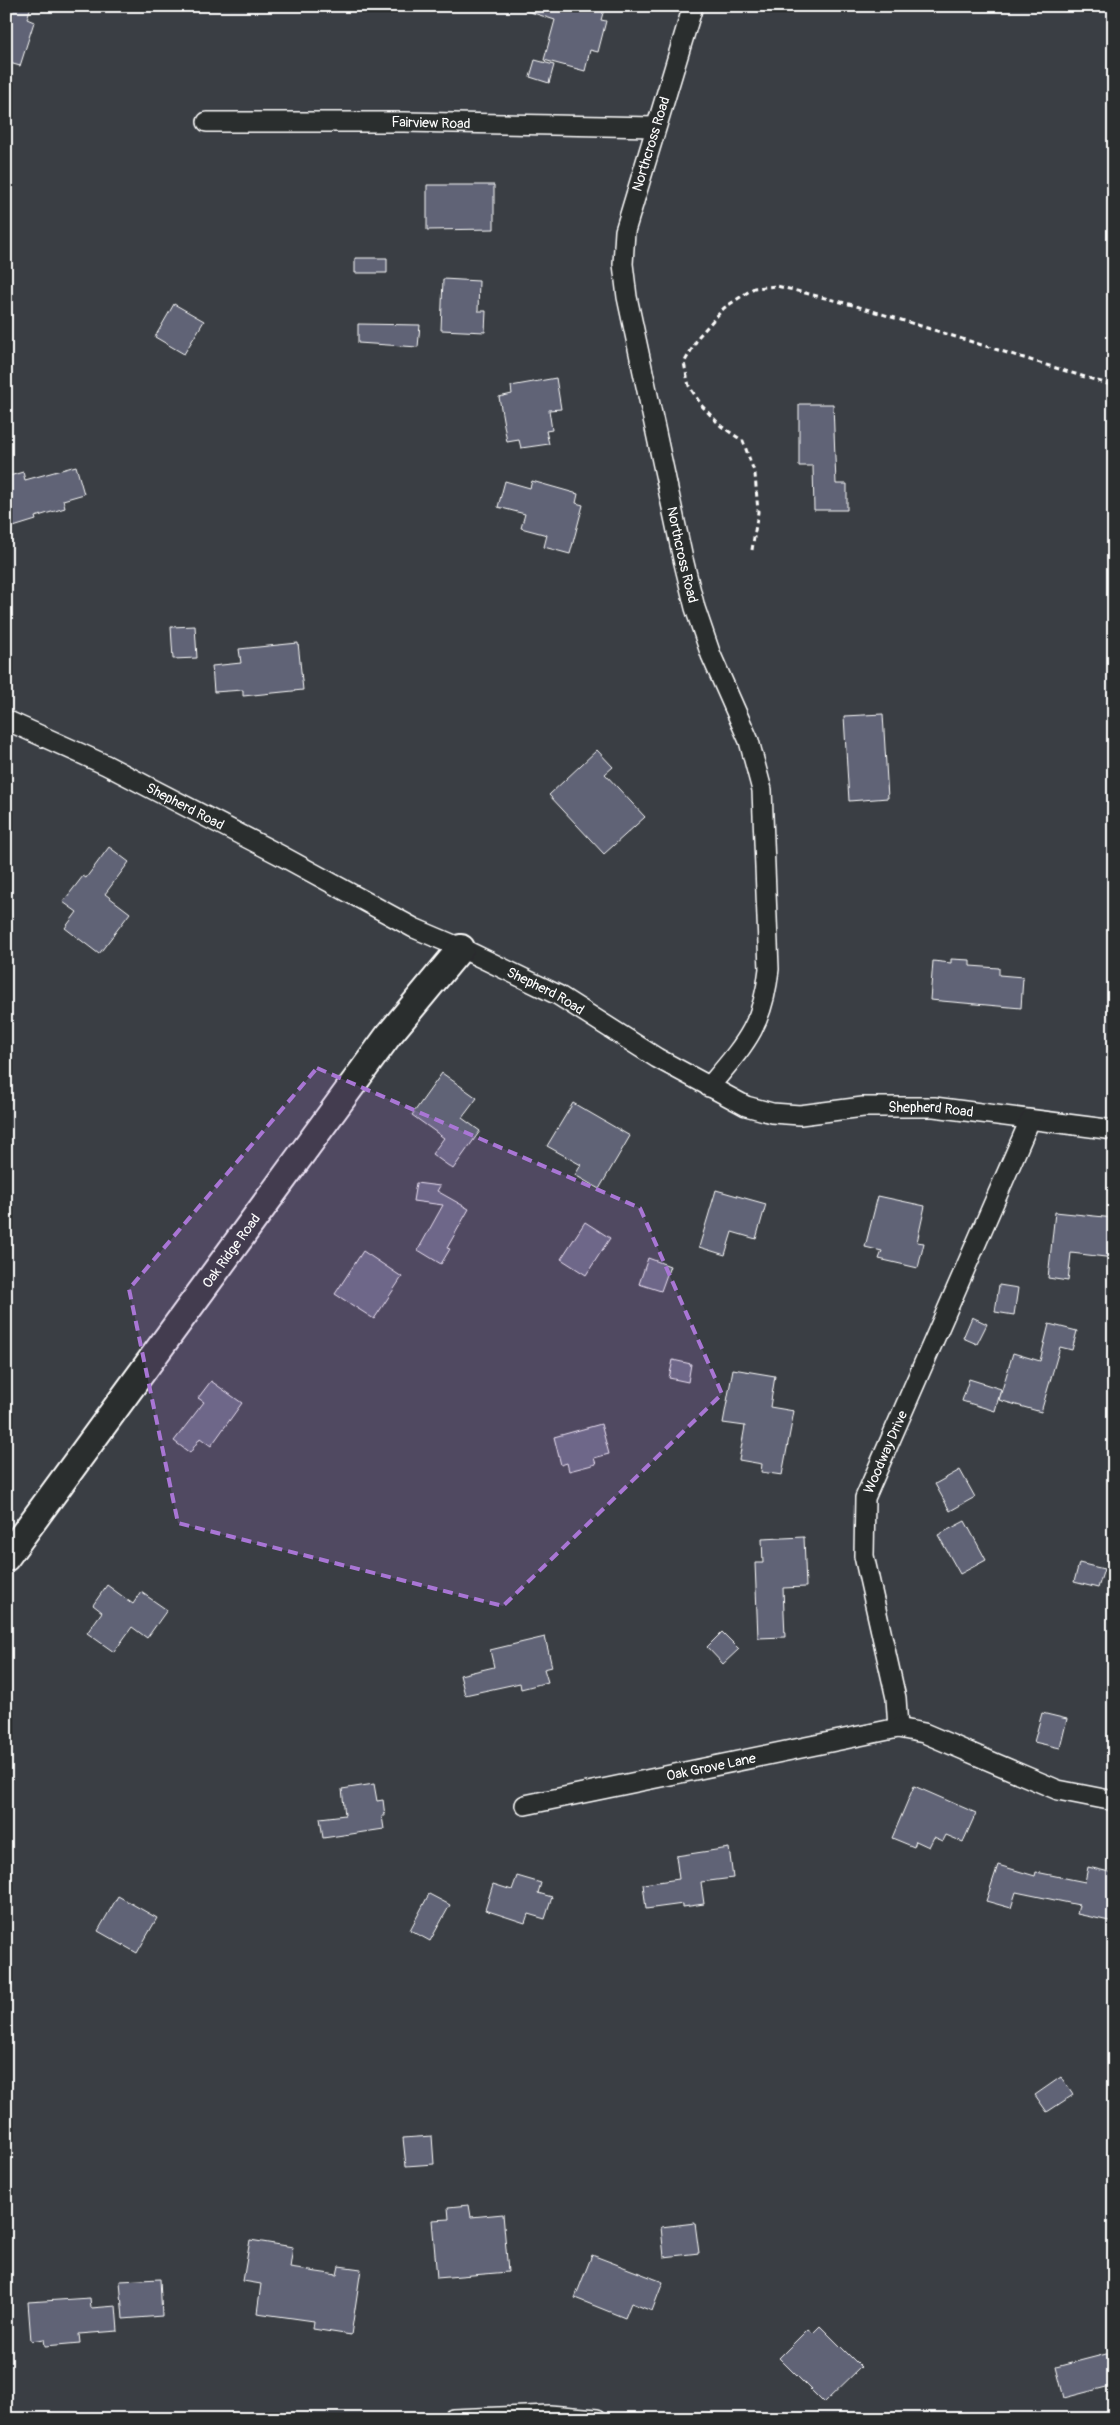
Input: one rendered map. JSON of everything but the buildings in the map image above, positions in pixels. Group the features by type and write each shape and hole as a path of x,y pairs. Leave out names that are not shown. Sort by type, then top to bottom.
{"street":[{"name":"Northcross Road","path":"693,6 655,126 625,231 623,264 627,297 693,599 711,655 755,757 762,790 769,969 766,993 754,1028 740,1049 709,1087"},
{"name":"Fairview Road","path":"207,122 404,122 655,126"},
{"name":"Shepherd Road","path":"6,720 106,765 280,855 414,928 461,948 558,995 657,1058 746,1106 772,1113 800,1115 863,1107 934,1108 1114,1130"},
{"name":"Oak Ridge Road","path":"6,1558 388,1036 461,948"},
{"name":"Woodway Drive","path":"898,1728 896,1698 864,1556 865,1498 1030,1120"},
{"path":"898,1728 924,1732 1058,1790 1114,1801"},
{"name":"Oak Grove Lane","path":"525,1805 898,1728"},
{"path":"453,2419 550,2416 597,2419"}],"path":[{"path":"752,550 758,512 755,474 743,441 721,426 702,406 689,386 684,363 699,336 724,308 754,288 777,286 853,305 1114,386"}],"highlighted area":[{"path":"317,1068 640,1208 722,1394 503,1606 178,1523 129,1289"}]}
